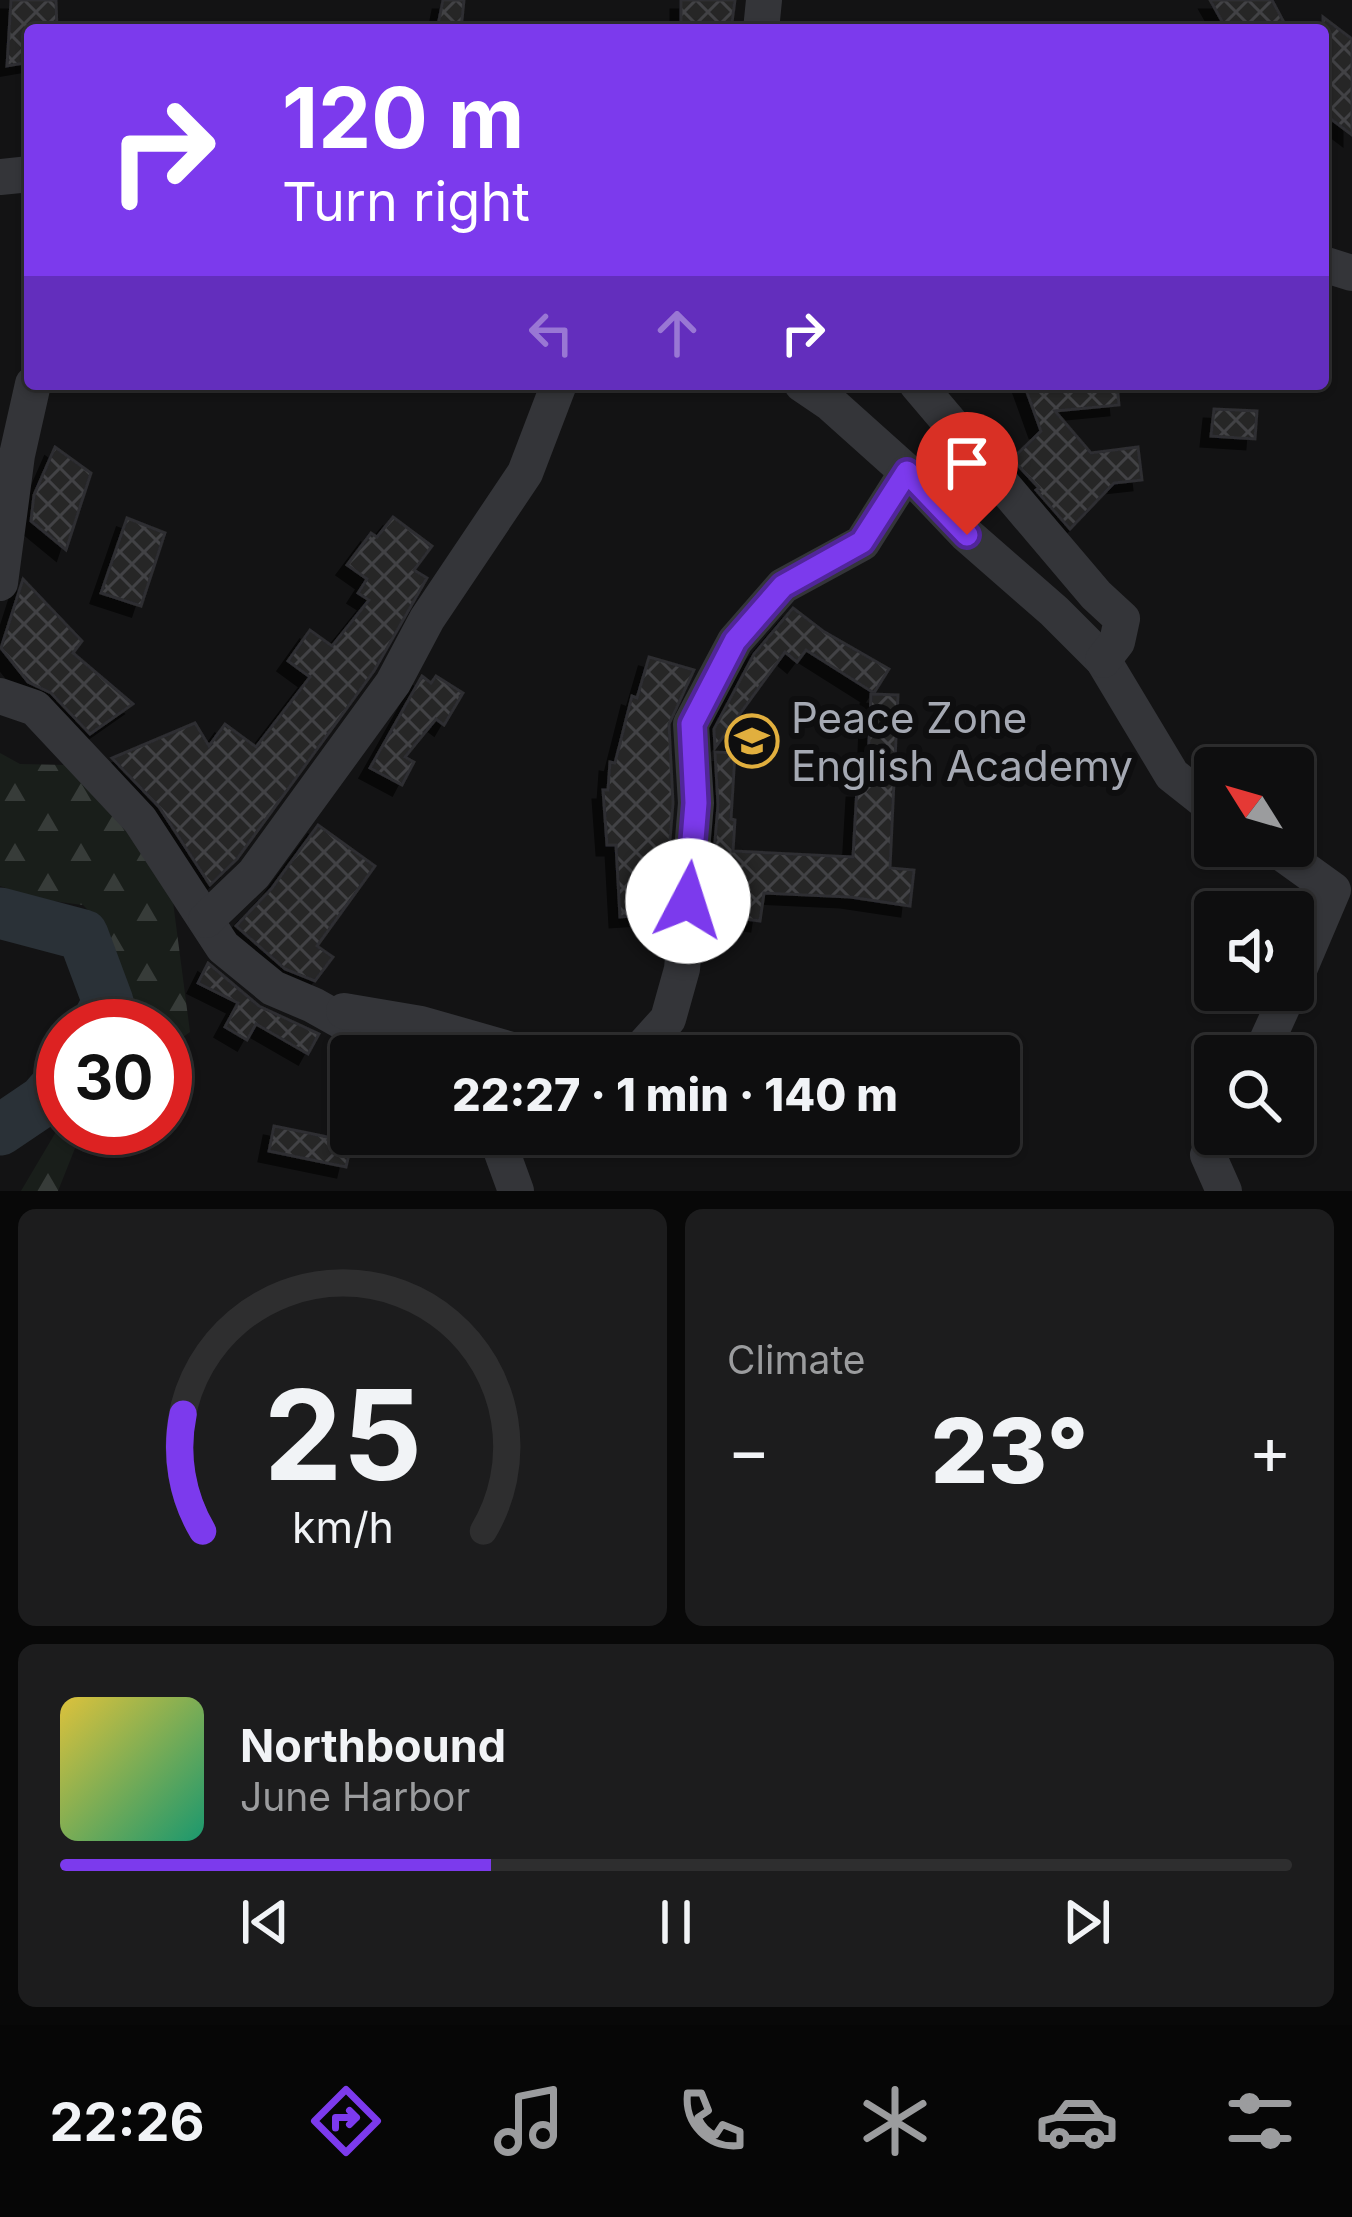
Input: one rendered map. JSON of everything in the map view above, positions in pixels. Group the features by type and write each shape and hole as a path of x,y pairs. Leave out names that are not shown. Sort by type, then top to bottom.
{"street":[{"path":"0,583 17,455 32,390"},
{"path":"206,920 254,874 394,683 427,619 525,473 557,390"},
{"path":"811,390 907,472 967,535 1103,660 1172,775 1194,792"},
{"path":"922,390 1096,595 1122,619 1117,642 1103,660"},
{"path":"654,1035 668,1019 682,969 696,803 692,724 735,641 783,586 862,542 907,472"},
{"path":"0,695 35,708 140,820 223,947 273,988 367,1035"},
{"path":"1302,867 1333,890 1314,935"},
{"path":"313,1005 459,1035"},
{"path":"503,1155 516,1191"},
{"path":"1208,1155 1224,1191"}],"green space":[{"path":"0,753 20,764 66,765 103,788 173,902 186,999 118,999 98,920 83,905 37,899 0,886"},
{"path":"42,1155 72,1155 58,1191 21,1191"}],"building":[{"path":"11,0 56,0 57,24 24,24 24,63 7,66"},
{"path":"443,0 464,0 462,24 438,24"},
{"path":"681,0 735,0 732,24 681,24"},
{"path":"1210,0 1272,0 1285,24 1224,24"},
{"path":"1323,17 1352,39 1352,135 1329,118 1329,24 1323,24"},
{"path":"1026,390 1118,390 1119,405 1055,411 1091,453 1138,447 1142,480 1114,483 1070,529 1012,459 1041,431"},
{"path":"1214,409 1257,411 1255,439 1211,436"},
{"path":"55,447 91,473 66,550 31,521 34,495"},
{"path":"393,517 432,546 414,570 427,578 374,671 237,859 210,885 159,807 112,758 195,723 209,746 225,724 256,747 310,677 288,661 310,630 332,646 369,600 358,593 367,579 347,565 371,533 377,537"},
{"path":"127,518 165,533 141,606 101,593"},
{"path":"23,579 82,641 73,653 133,704 90,734 51,693 28,682 1,648"},
{"path":"793,608 889,669 874,693 806,650 797,662 785,652 715,748 714,729 754,654"},
{"path":"649,657 694,670 669,724 673,803 664,914 620,917 616,845 607,845 603,790 608,790 610,762 615,763 632,696 637,698"},
{"path":"422,676 431,683 436,676 463,693 444,725 436,719 405,757 414,762 402,785 370,768"},
{"path":"871,694 898,695 890,868 914,870 910,906 850,897 764,893 760,921 709,914 718,805 715,752 735,753 733,851 853,857 857,788 867,788"},
{"path":"318,825 375,866 317,946 333,957 315,981 285,969 236,926 272,888"},
{"path":"208,963 259,1006 319,1034 308,1054 256,1024 247,1040 225,1027 238,1003 198,983"},
{"path":"274,1126 330,1137 330,1155 349,1155 346,1167 269,1151"}],"waterway":[{"path":"0,913 83,935 107,999"},
{"path":"0,1130 36,1106"}],"place":[{"name":"Peace Zone English Academy","path":"752,741"}],"route":[{"path":"688,901 696,803 692,724 735,641 783,586 862,542 907,472 967,535"}]}
